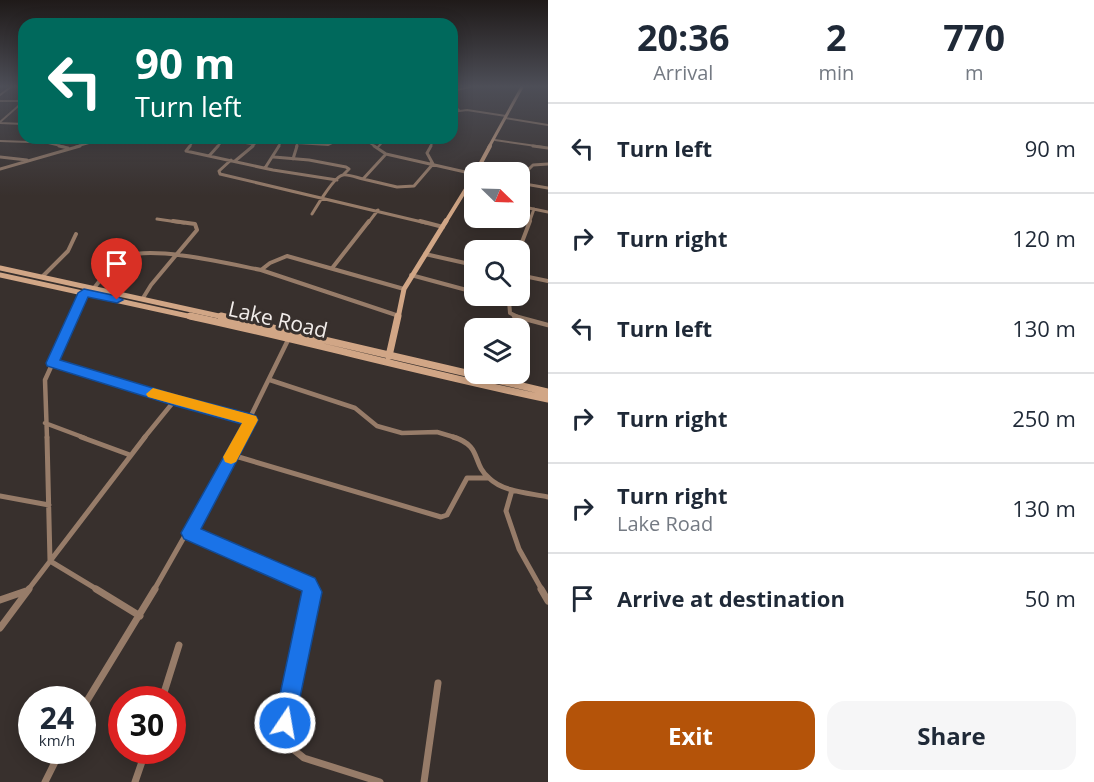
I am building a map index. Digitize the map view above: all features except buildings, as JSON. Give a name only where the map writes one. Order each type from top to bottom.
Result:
[{"type":"main road","points":[[482,162],[503,123]]},
{"type":"main road","points":[[389,356],[404,289],[464,194]]},
{"type":"main road","name":"Lake Road","points":[[0,268],[143,298],[548,392]]},
{"type":"main road","name":"Lake Road","points":[[0,275],[548,399]]},
{"type":"street","points":[[495,140],[548,148]]},
{"type":"street","points":[[0,141],[18,141]]},
{"type":"street","points":[[54,144],[71,148]]},
{"type":"street","points":[[0,169],[85,144]]},
{"type":"street","points":[[190,144],[185,150],[265,168],[337,180]]},
{"type":"street","points":[[209,156],[220,144]]},
{"type":"street","points":[[253,144],[219,171],[220,174],[443,227]]},
{"type":"street","points":[[265,168],[280,144]]},
{"type":"street","points":[[293,159],[297,144]]},
{"type":"street","points":[[373,144],[378,147],[380,152],[386,154],[464,171]]},
{"type":"street","points":[[378,147],[381,144]]},
{"type":"street","points":[[432,144],[428,153],[433,164]]},
{"type":"street","points":[[363,179],[386,154]]},
{"type":"street","points":[[0,157],[28,161]]},
{"type":"street","points":[[273,157],[349,169],[322,197],[312,214]]},
{"type":"street","points":[[343,175],[410,188],[421,180],[433,164]]},
{"type":"street","points":[[530,167],[533,165],[548,164]]},
{"type":"street","points":[[530,185],[548,188]]},
{"type":"street","points":[[530,208],[548,212]]},
{"type":"street","points":[[523,240],[534,209]]},
{"type":"street","points":[[333,267],[378,210]]},
{"type":"street","points":[[143,298],[151,285],[197,230],[197,227],[189,223],[157,219]]},
{"type":"street","points":[[42,277],[71,248],[77,239],[76,234]]},
{"type":"street","points":[[425,254],[464,263]]},
{"type":"street","points":[[94,288],[120,260],[130,255],[174,257],[261,270],[399,316]]},
{"type":"street","points":[[261,270],[270,263],[287,256],[333,267],[404,289]]},
{"type":"street","points":[[411,275],[464,289]]},
{"type":"street","points":[[530,277],[548,281]]},
{"type":"street","points":[[50,561],[45,380],[84,293]]},
{"type":"street","points":[[510,306],[510,313],[513,316],[548,325]]},
{"type":"street","points":[[96,687],[190,533],[251,420],[289,339]]},
{"type":"street","points":[[52,363],[251,420]]},
{"type":"street","points":[[270,380],[355,408],[377,426],[402,433],[437,432],[460,439],[470,444],[488,478]]},
{"type":"street","points":[[0,628],[130,455],[176,400]]},
{"type":"street","points":[[45,423],[130,455]]},
{"type":"street","points":[[232,455],[441,517],[447,515],[467,478],[488,478],[512,490],[548,497]]},
{"type":"street","points":[[512,490],[506,511],[519,549],[548,601]]},
{"type":"street","points":[[0,496],[49,505]]},
{"type":"street","points":[[190,533],[309,584],[313,592],[285,723],[289,746],[304,758],[380,782]]},
{"type":"street","points":[[50,561],[140,616]]},
{"type":"street","points":[[0,600],[27,590]]},
{"type":"street","points":[[166,686],[179,645]]},
{"type":"street","points":[[424,782],[438,683]]},
{"type":"street","points":[[45,782],[54,764]]},
{"type":"street","points":[[135,782],[141,764]]},
{"type":"slow traffic","points":[[153,394],[251,420],[231,457]]},
{"type":"route","points":[[117,300],[84,293],[52,363],[251,420],[190,533],[309,584],[313,592],[285,723]]}]
